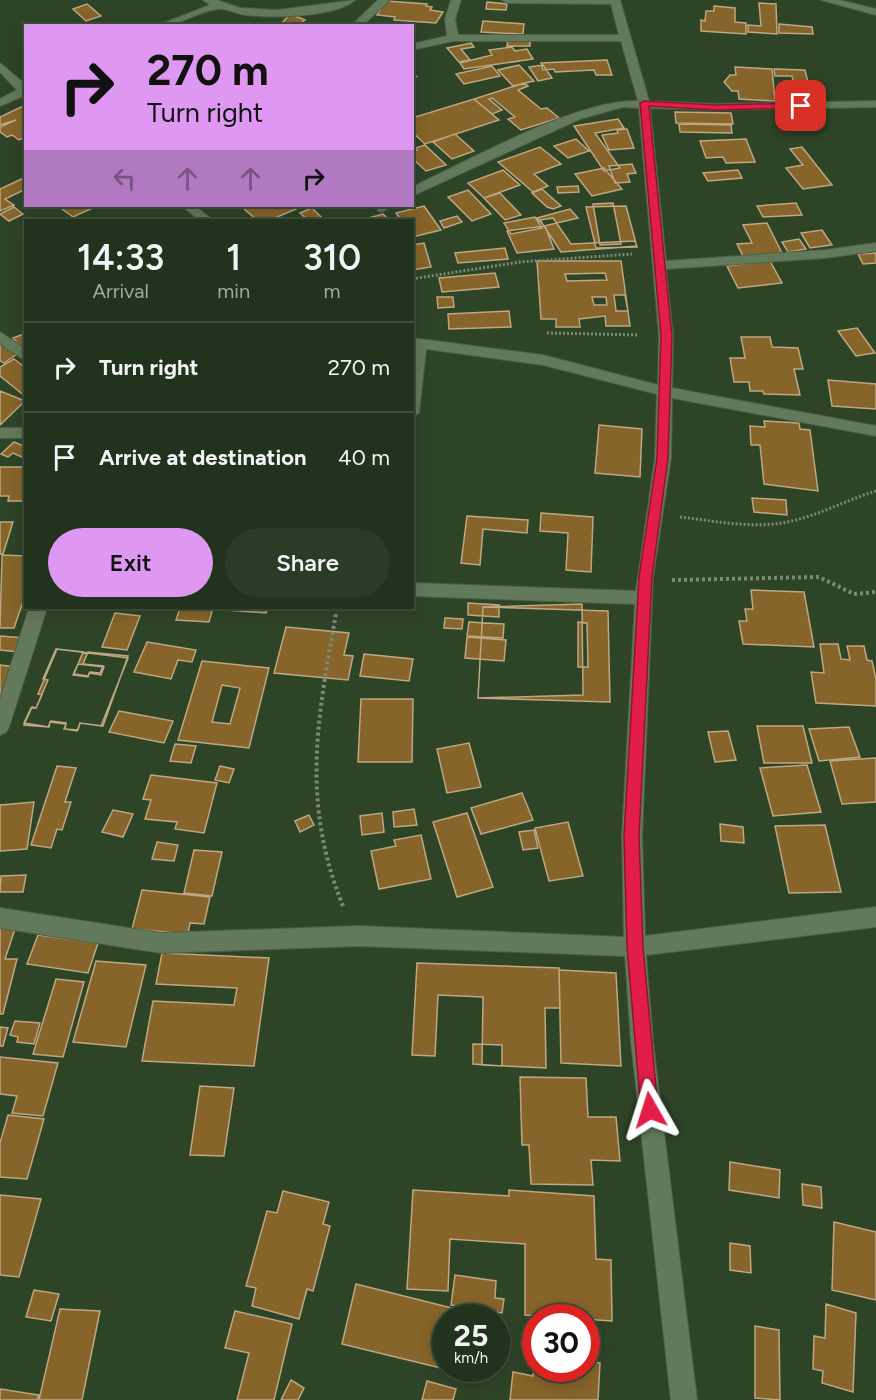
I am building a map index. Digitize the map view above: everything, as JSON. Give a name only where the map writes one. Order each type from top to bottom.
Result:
[{"type":"street","points":[[165,24],[212,3],[267,13],[319,10],[350,0]]},
{"type":"street","points":[[358,24],[385,0]]},
{"type":"street","points":[[453,38],[450,19],[456,0]]},
{"type":"street","points":[[507,0],[615,1],[644,103],[666,336],[667,392],[663,458],[645,577],[632,836],[635,947],[643,1054],[684,1400]]},
{"type":"street","points":[[826,0],[876,12]]},
{"type":"street","points":[[414,47],[453,38],[626,38]]},
{"type":"street","points":[[0,66],[24,90]]},
{"type":"street","points":[[0,103],[24,91]]},
{"type":"street","points":[[414,191],[576,117],[617,106],[644,103],[716,107],[876,104]]},
{"type":"street","points":[[189,207],[206,219]]},
{"type":"street","points":[[659,259],[825,254],[876,247]]},
{"type":"street","points":[[0,337],[24,355]]},
{"type":"street","points":[[414,378],[416,343],[543,360],[667,392],[876,431]]},
{"type":"street","points":[[0,433],[24,433]]},
{"type":"street","points":[[414,589],[562,597],[644,597]]},
{"type":"street","points":[[0,728],[38,609]]},
{"type":"street","points":[[0,918],[161,943],[358,936],[635,947],[876,917]]},
{"type":"path","points":[[414,77],[419,76]]},
{"type":"path","points":[[414,279],[520,262],[659,259]]},
{"type":"path","points":[[653,514],[757,523],[785,523],[806,518],[848,498],[876,491]]},
{"type":"path","points":[[645,577],[695,581],[819,577],[854,594],[876,592]]},
{"type":"path","points":[[337,609],[320,702],[317,735],[317,788],[320,830],[327,868],[358,936]]},
{"type":"building","points":[[386,1],[427,4],[426,6],[432,7],[430,10],[443,12],[436,23],[394,20],[395,17],[377,15]]},
{"type":"building","points":[[487,2],[507,4],[506,10],[486,9]]},
{"type":"building","points":[[759,3],[776,4],[777,34],[748,32],[748,25],[761,26]]},
{"type":"building","points":[[87,4],[101,16],[86,21],[73,9]]},
{"type":"building","points":[[714,6],[735,8],[735,22],[746,23],[746,34],[701,31],[701,20],[705,21],[706,11],[714,11]]},
{"type":"building","points":[[290,14],[305,20],[299,24],[282,23]]},
{"type":"building","points":[[483,21],[524,24],[523,34],[481,32]]},
{"type":"building","points":[[779,24],[812,27],[813,34],[779,33]]},
{"type":"building","points":[[508,40],[530,41],[530,46],[507,46]]},
{"type":"building","points":[[471,43],[474,47],[461,49],[470,60],[459,62],[447,48]]},
{"type":"building","points":[[512,47],[515,51],[527,49],[533,59],[464,69],[460,63],[492,55],[489,50]]},
{"type":"building","points":[[607,60],[612,75],[596,75],[594,70],[555,72],[554,69],[543,70],[541,63]]},
{"type":"building","points":[[519,65],[534,81],[513,86],[498,70]]},
{"type":"building","points":[[543,65],[552,78],[538,81],[529,67]]},
{"type":"building","points":[[492,66],[500,76],[464,84],[456,74]]},
{"type":"building","points":[[735,67],[772,69],[775,101],[739,99],[738,91],[732,91],[724,82],[730,75],[736,75]]},
{"type":"building","points":[[774,69],[805,70],[812,98],[797,97],[792,76],[775,76]]},
{"type":"building","points":[[524,83],[528,86],[518,90],[541,109],[547,108],[559,118],[521,130],[508,119],[515,117],[492,98],[489,99],[502,110],[492,114],[474,99]]},
{"type":"building","points":[[474,99],[499,120],[425,144],[414,134],[414,117]]},
{"type":"building","points":[[21,107],[24,109],[24,138],[19,140],[12,135],[7,137],[0,132],[0,127],[16,120],[0,125],[0,117]]},
{"type":"building","points":[[675,112],[731,113],[733,124],[676,123]]},
{"type":"building","points":[[618,119],[624,128],[595,133],[620,168],[604,171],[574,126]]},
{"type":"building","points":[[679,124],[731,125],[732,133],[680,132]]},
{"type":"building","points":[[627,129],[634,148],[609,150],[602,135]]},
{"type":"building","points":[[455,134],[474,151],[452,159],[433,142]]},
{"type":"building","points":[[576,139],[589,151],[568,158],[554,146]]},
{"type":"building","points":[[746,139],[755,162],[726,163],[723,157],[706,158],[700,141]]},
{"type":"building","points":[[425,145],[446,165],[426,171],[414,160],[414,151],[417,150],[415,148]]},
{"type":"building","points":[[540,147],[561,164],[534,174],[548,186],[533,192],[498,162]]},
{"type":"building","points":[[802,147],[832,185],[803,189],[786,168],[803,165],[790,149]]},
{"type":"building","points":[[632,164],[636,173],[627,174],[630,182],[615,183],[609,166]]},
{"type":"building","points":[[604,168],[622,189],[592,196],[575,174]]},
{"type":"building","points":[[503,170],[520,185],[484,198],[468,183]]},
{"type":"building","points":[[738,170],[742,178],[708,181],[703,173]]},
{"type":"building","points":[[24,178],[24,190],[5,199],[14,205],[0,211],[0,189]]},
{"type":"building","points":[[578,186],[579,192],[558,193],[557,187]]},
{"type":"building","points":[[542,189],[561,206],[553,209],[547,207],[532,193]]},
{"type":"building","points":[[468,190],[491,214],[472,221],[448,197]]},
{"type":"building","points":[[500,193],[521,215],[505,220],[484,198]]},
{"type":"building","points":[[613,203],[621,244],[600,245],[593,204]]},
{"type":"building","points":[[796,203],[802,215],[763,217],[757,206]]},
{"type":"building","points":[[424,206],[441,230],[414,237],[414,219],[400,219],[396,213]]},
{"type":"building","points":[[626,206],[637,247],[596,248],[586,207]]},
{"type":"building","points":[[14,207],[23,214],[9,221],[0,214]]},
{"type":"building","points":[[59,207],[95,207],[73,217]]},
{"type":"building","points":[[301,207],[272,219],[256,219],[243,208]]},
{"type":"building","points":[[312,208],[323,219],[307,219],[300,213]]},
{"type":"building","points":[[570,209],[578,218],[544,226],[537,218]]},
{"type":"building","points":[[383,214],[388,219],[365,219]]},
{"type":"building","points":[[457,216],[462,222],[444,228],[440,221]]},
{"type":"building","points":[[535,217],[542,228],[511,234],[504,223]]},
{"type":"building","points":[[553,218],[571,244],[635,241],[637,246],[561,252],[540,220]]},
{"type":"building","points":[[767,223],[782,253],[743,256],[737,244],[752,243],[743,225]]},
{"type":"building","points":[[545,226],[554,249],[517,253],[507,231]]},
{"type":"building","points":[[822,230],[832,245],[810,248],[801,233]]},
{"type":"building","points":[[799,239],[806,249],[788,252],[782,242]]},
{"type":"building","points":[[424,243],[431,267],[414,270],[414,245]]},
{"type":"building","points":[[505,248],[508,259],[458,263],[455,253]]},
{"type":"building","points":[[876,253],[876,263],[863,264],[858,254]]},
{"type":"building","points":[[537,261],[621,261],[628,309],[625,295],[614,295],[616,311],[628,311],[630,326],[606,326],[605,316],[579,319],[580,327],[556,327],[556,319],[541,319]],"holes":[[[605,273],[607,280],[567,281],[565,274]],[[592,297],[606,297],[607,305],[594,305]]]},
{"type":"building","points":[[770,261],[782,283],[738,288],[727,266]]},
{"type":"building","points":[[495,273],[499,287],[442,292],[439,278]]},
{"type":"building","points":[[437,297],[453,297],[454,307],[438,308]]},
{"type":"building","points":[[509,311],[511,327],[449,329],[448,314]]},
{"type":"building","points":[[857,328],[875,353],[856,356],[838,331]]},
{"type":"building","points":[[24,334],[24,347],[22,348],[13,338]]},
{"type":"building","points":[[741,337],[770,337],[772,347],[798,348],[803,369],[794,369],[800,395],[764,394],[763,391],[750,391],[749,382],[734,382],[730,358],[745,358]]},
{"type":"building","points":[[0,342],[17,354],[4,363],[0,361]]},
{"type":"building","points":[[14,359],[24,366],[24,395],[0,376],[0,367]]},
{"type":"building","points":[[828,380],[876,384],[876,409],[832,406]]},
{"type":"building","points":[[0,391],[24,401],[24,402],[0,425]]},
{"type":"building","points":[[764,421],[799,423],[800,429],[810,430],[818,491],[764,484],[760,445],[751,445],[750,426],[765,427]]},
{"type":"building","points":[[599,425],[642,429],[640,477],[595,473]]},
{"type":"building","points":[[14,442],[24,446],[22,457],[13,453],[8,457],[1,454]]},
{"type":"building","points":[[0,467],[24,467],[24,501],[8,501],[9,496],[0,496]]},
{"type":"building","points":[[752,498],[786,500],[787,515],[754,512]]},
{"type":"building","points":[[541,513],[593,517],[591,572],[566,570],[568,533],[540,531]]},
{"type":"building","points":[[467,516],[528,520],[527,533],[483,529],[480,565],[461,563]]},
{"type":"building","points":[[0,522],[13,522],[3,554],[0,554]]},
{"type":"building","points":[[2,555],[24,556],[24,599],[14,628],[0,628]]},
{"type":"building","points":[[751,590],[804,592],[814,647],[743,644],[739,621],[747,621],[745,609],[753,609]]},
{"type":"building","points":[[468,603],[499,605],[499,617],[468,615]]},
{"type":"building","points":[[582,604],[583,695],[478,698],[483,607]]},
{"type":"building","points":[[483,607],[608,611],[610,702],[478,698]],"holes":[[[578,622],[587,623],[588,667],[578,667]]]},
{"type":"building","points":[[180,609],[213,609],[209,622],[176,620]]},
{"type":"building","points":[[228,609],[268,609],[266,613]]},
{"type":"building","points":[[115,613],[140,616],[127,650],[102,647]]},
{"type":"building","points":[[445,618],[463,619],[462,629],[444,628]]},
{"type":"building","points":[[469,622],[504,624],[503,638],[467,636]]},
{"type":"building","points":[[286,627],[349,633],[344,655],[353,656],[348,680],[274,673]]},
{"type":"building","points":[[0,636],[25,638],[19,652],[0,650]]},
{"type":"building","points":[[467,637],[506,640],[504,661],[465,658]]},
{"type":"building","points":[[147,642],[196,650],[192,662],[178,660],[171,679],[134,672]]},
{"type":"building","points":[[820,644],[838,644],[841,659],[850,660],[847,646],[864,646],[867,660],[872,661],[876,679],[876,706],[816,703],[811,672],[824,673]]},
{"type":"building","points":[[56,649],[83,652],[74,674],[88,676],[90,672],[100,673],[103,666],[83,664],[88,652],[128,656],[103,726],[80,723],[78,730],[65,729],[66,723],[51,721],[48,727],[24,725],[32,707],[36,708],[48,680],[43,679]]},
{"type":"building","points":[[57,649],[128,658],[101,726],[80,723],[77,731],[64,729],[66,724],[50,722],[49,727],[24,723],[31,708],[36,708],[42,695],[38,694]],"holes":[[[78,664],[104,667],[101,675],[89,673],[88,677],[73,675]]]},
{"type":"building","points":[[364,654],[413,659],[409,681],[360,676]]},
{"type":"building","points":[[202,661],[269,668],[249,748],[178,740]],"holes":[[[222,685],[240,688],[230,724],[212,722]]]},
{"type":"building","points":[[0,665],[17,667],[0,708]]},
{"type":"building","points":[[361,699],[413,699],[412,762],[358,762]]},
{"type":"building","points":[[119,711],[173,721],[164,743],[109,732]]},
{"type":"building","points":[[757,726],[803,726],[812,763],[764,763]]},
{"type":"building","points":[[849,727],[860,757],[819,761],[809,729]]},
{"type":"building","points":[[728,731],[736,760],[715,762],[708,732]]},
{"type":"building","points":[[469,743],[481,787],[447,793],[437,749]]},
{"type":"building","points":[[175,744],[196,746],[191,763],[170,761]]},
{"type":"building","points":[[876,758],[876,802],[842,804],[830,761]]},
{"type":"building","points":[[807,765],[821,812],[773,816],[760,768]]},
{"type":"building","points":[[57,766],[76,768],[65,802],[71,802],[62,830],[57,829],[51,848],[31,845]]},
{"type":"building","points":[[220,766],[234,769],[229,783],[215,780]]},
{"type":"building","points":[[151,775],[217,783],[204,833],[175,829],[177,822],[145,819],[151,800],[143,799]]},
{"type":"building","points":[[522,793],[533,820],[481,834],[471,808]]},
{"type":"building","points":[[34,802],[27,849],[0,851],[0,805]]},
{"type":"building","points":[[414,809],[417,825],[394,827],[393,812]]},
{"type":"building","points":[[113,810],[133,814],[123,837],[102,832]]},
{"type":"building","points":[[382,813],[384,832],[362,835],[360,816]]},
{"type":"building","points":[[467,813],[493,887],[457,897],[433,822]]},
{"type":"building","points":[[309,815],[314,825],[300,832],[295,821]]},
{"type":"building","points":[[568,822],[583,876],[549,881],[535,828]]},
{"type":"building","points":[[720,824],[743,827],[744,843],[721,841]]},
{"type":"building","points":[[825,825],[841,892],[789,893],[775,826]]},
{"type":"building","points":[[534,830],[538,848],[523,850],[519,832]]},
{"type":"building","points":[[421,835],[431,879],[379,889],[371,851],[396,846],[394,840]]},
{"type":"building","points":[[157,842],[178,845],[174,861],[152,859]]},
{"type":"building","points":[[194,850],[222,852],[212,896],[184,893]]},
{"type":"building","points":[[26,875],[23,892],[0,892],[1,876]]},
{"type":"building","points":[[142,890],[210,897],[204,924],[190,923],[188,934],[132,929]]},
{"type":"building","points":[[0,928],[15,929],[5,959],[17,959],[3,1014],[0,1014]]},
{"type":"building","points":[[38,935],[98,943],[88,973],[27,964]]},
{"type":"building","points":[[162,953],[269,958],[254,1066],[142,1061],[153,1001],[234,1005],[237,988],[156,984]]},
{"type":"building","points":[[96,961],[146,965],[126,1047],[73,1042]]},
{"type":"building","points":[[417,963],[559,968],[560,1008],[545,1008],[546,1068],[482,1065],[483,997],[438,995],[435,1056],[412,1055]]},
{"type":"building","points":[[559,970],[616,973],[621,1066],[561,1063]]},
{"type":"building","points":[[56,979],[84,982],[63,1057],[33,1054]]},
{"type":"building","points":[[15,1021],[40,1023],[34,1044],[17,1042],[18,1037],[10,1035]]},
{"type":"building","points":[[0,1027],[8,1028],[3,1046],[0,1046]]},
{"type":"building","points":[[473,1044],[502,1045],[502,1066],[473,1064]]},
{"type":"building","points":[[0,1057],[58,1063],[43,1116],[12,1113],[17,1096],[0,1094]]},
{"type":"building","points":[[520,1077],[586,1078],[588,1117],[616,1117],[620,1161],[591,1160],[593,1185],[531,1184],[529,1145],[522,1145]]},
{"type":"building","points":[[200,1086],[234,1088],[224,1156],[190,1155]]},
{"type":"building","points":[[8,1115],[44,1119],[27,1179],[0,1177],[0,1143]]},
{"type":"building","points":[[730,1162],[780,1170],[779,1198],[729,1190]]},
{"type":"building","points":[[802,1184],[821,1187],[822,1208],[803,1205]]},
{"type":"building","points":[[413,1190],[509,1196],[509,1190],[594,1196],[596,1259],[611,1260],[612,1321],[600,1320],[600,1304],[525,1304],[525,1244],[450,1239],[448,1291],[407,1289]]},
{"type":"building","points":[[283,1191],[329,1202],[323,1224],[330,1226],[313,1291],[307,1289],[299,1319],[252,1306],[256,1288],[246,1286],[267,1211],[277,1213]]},
{"type":"building","points":[[0,1195],[41,1199],[19,1277],[0,1275]]},
{"type":"building","points":[[834,1222],[876,1232],[876,1300],[832,1290]]},
{"type":"building","points":[[730,1243],[750,1246],[751,1273],[730,1270]]},
{"type":"building","points":[[455,1275],[496,1281],[495,1298],[504,1299],[503,1304],[451,1304]]},
{"type":"building","points":[[356,1284],[436,1304],[432,1304],[432,1366],[342,1344]]},
{"type":"building","points":[[34,1290],[59,1294],[51,1321],[26,1317]]},
{"type":"building","points":[[826,1304],[856,1313],[853,1392],[822,1383],[823,1371],[813,1369],[814,1336],[825,1338]]},
{"type":"building","points":[[60,1309],[100,1311],[82,1400],[39,1400]]},
{"type":"building","points":[[235,1311],[292,1324],[274,1400],[237,1400],[249,1353],[225,1348]]},
{"type":"building","points":[[755,1326],[779,1330],[780,1400],[755,1398]]},
{"type":"building","points":[[513,1372],[522,1374],[522,1382],[599,1382],[598,1400],[510,1400]]},
{"type":"building","points":[[291,1380],[304,1388],[298,1400],[281,1400]]},
{"type":"building","points":[[427,1381],[456,1389],[453,1400],[422,1400]]},
{"type":"building","points":[[0,1389],[39,1395],[37,1400],[0,1400]]},
{"type":"route","points":[[650,1110],[635,947],[632,836],[637,754],[637,693],[645,577],[663,458],[667,392],[661,265],[644,103],[716,107],[801,106]]}]
